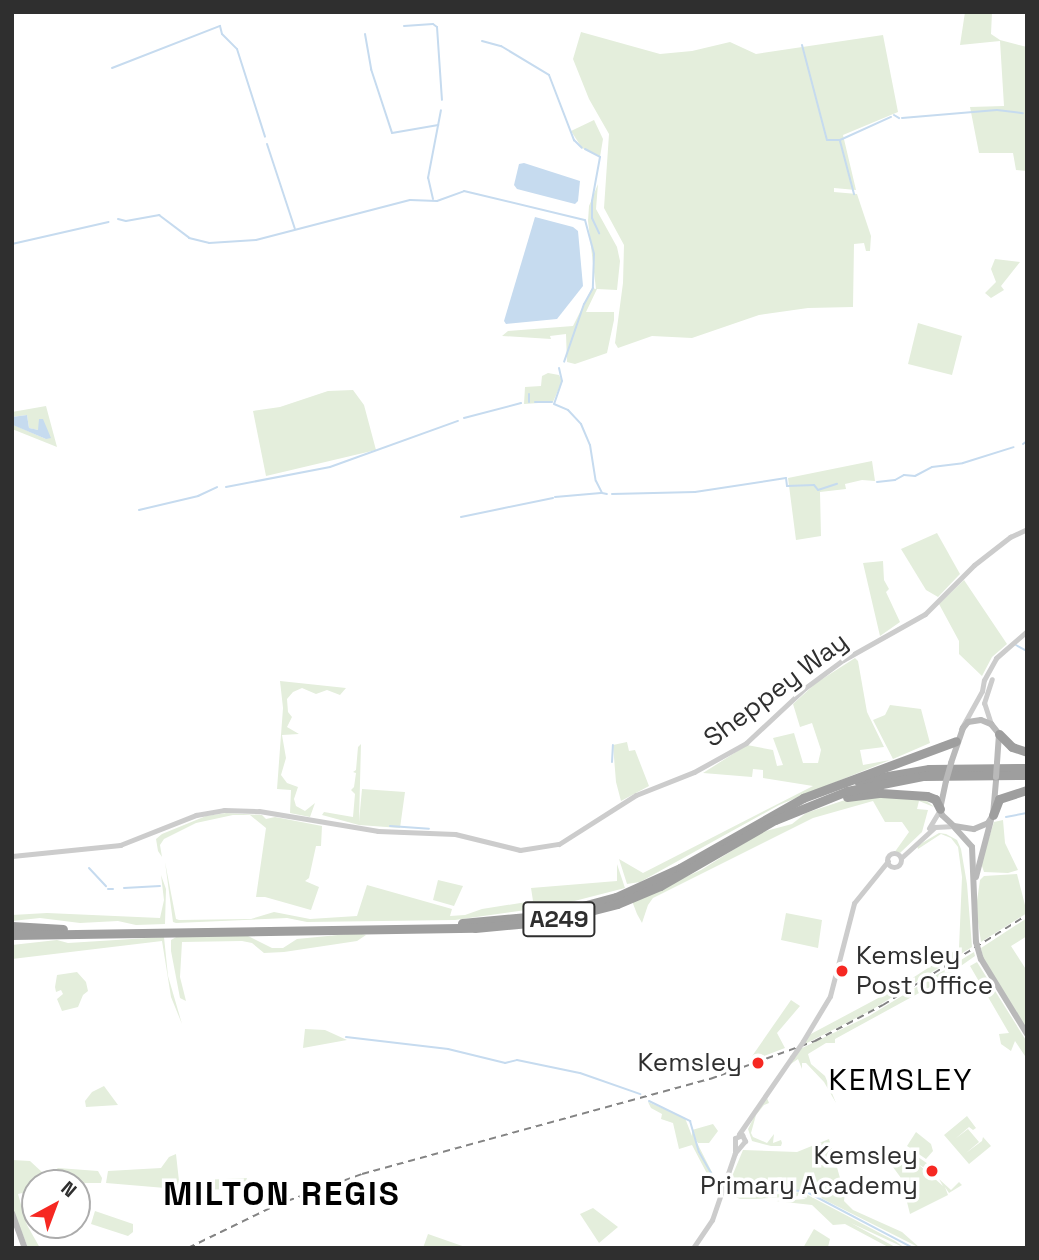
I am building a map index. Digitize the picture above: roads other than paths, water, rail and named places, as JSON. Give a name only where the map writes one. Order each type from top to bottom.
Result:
[{"type":"highway","points":[[999,734],[1012,747],[1027,752]]},
{"type":"highway","name":"A249","points":[[12,930],[62,932],[475,928],[551,921],[617,904],[660,886],[773,817],[836,784],[956,741]]},
{"type":"highway","name":"A249","points":[[773,817],[830,790],[888,774],[955,767],[1027,768]]},
{"type":"highway","name":"A249","points":[[773,817],[823,799],[891,781],[952,774],[1027,775]]},
{"type":"highway","points":[[993,815],[999,799],[1027,790]]},
{"type":"highway","name":"A249","points":[[773,817],[869,793],[927,796],[934,799],[940,809]]},
{"type":"highway","points":[[12,941],[62,932]]},
{"type":"main road","points":[[972,901],[981,851],[993,815],[999,734],[991,724],[981,720],[968,722],[956,741],[940,809],[947,822],[954,826],[972,847],[972,901],[975,942],[981,959],[1027,1034]]},
{"type":"main road","points":[[954,826],[974,829],[988,823],[993,815]]},
{"type":"main road","points":[[12,1213],[25,1248]]},
{"type":"street","name":"Sheppey Way","points":[[12,856],[122,845],[210,811],[242,810],[378,831],[455,834],[520,850],[559,844],[636,795],[681,778],[735,750],[768,725],[813,681],[843,660],[929,610],[981,560],[1010,537],[1027,529]]},
{"type":"street","points":[[956,741],[964,719],[989,679],[1000,653],[1027,631]]},
{"type":"street","points":[[989,679],[984,703],[991,724]]},
{"type":"street","points":[[925,834],[940,809]]},
{"type":"street","points":[[899,856],[925,834],[941,825],[954,826]]},
{"type":"street","points":[[699,1247],[746,1127],[830,996],[854,903],[883,870],[891,854],[899,856]]},
{"type":"street","points":[[883,870],[899,864],[899,856]]},
{"type":"street","points":[[888,861],[893,866]]},
{"type":"water","points":[[524,163],[580,181],[578,201],[575,204],[517,189],[514,185],[519,164]]},
{"type":"water","points":[[535,217],[573,227],[578,231],[583,286],[557,319],[506,324],[504,321]]},
{"type":"water","points":[[27,415],[29,428],[38,430],[39,419],[43,419],[51,438],[46,439],[13,425],[12,417]]},
{"type":"waterway","points":[[404,26],[433,24],[437,27],[442,100]]},
{"type":"waterway","points":[[112,68],[220,26],[222,34],[237,49],[265,137]]},
{"type":"waterway","points":[[365,34],[371,69],[392,133],[438,125]]},
{"type":"waterway","points":[[482,41],[501,46],[549,75],[574,140],[582,148]]},
{"type":"waterway","points":[[802,45],[827,140],[840,140],[891,117]]},
{"type":"waterway","points":[[433,199],[428,178],[441,110]]},
{"type":"waterway","points":[[902,118],[997,110],[1023,113]]},
{"type":"waterway","points":[[894,115],[899,118]]},
{"type":"waterway","points":[[840,141],[854,194]]},
{"type":"waterway","points":[[267,144],[295,229]]},
{"type":"waterway","points":[[585,149],[600,157],[592,201],[592,218],[599,233]]},
{"type":"waterway","points":[[118,219],[126,221],[159,215],[189,238],[209,243],[256,240],[410,200],[437,201],[464,191],[585,220],[594,254],[593,288],[584,304],[564,362]]},
{"type":"waterway","points":[[12,244],[109,222]]},
{"type":"waterway","points":[[559,368],[562,381],[554,404],[568,410],[581,424],[590,445],[596,481],[602,493],[607,494]]},
{"type":"waterway","points":[[529,394],[529,402]]},
{"type":"waterway","points":[[535,402],[552,402]]},
{"type":"waterway","points":[[464,418],[521,403]]},
{"type":"waterway","points":[[226,487],[330,467],[458,421]]},
{"type":"waterway","points":[[1023,444],[1027,441]]},
{"type":"waterway","points":[[877,482],[895,480],[904,475],[915,476],[932,467],[963,463],[1014,447]]},
{"type":"waterway","points":[[612,494],[695,492],[786,478],[787,486],[814,485],[818,490],[837,484]]},
{"type":"waterway","points":[[139,510],[198,496],[217,487]]},
{"type":"waterway","points":[[555,497],[601,493]]},
{"type":"waterway","points":[[461,517],[553,498]]},
{"type":"waterway","points":[[1016,645],[1027,651]]},
{"type":"waterway","points":[[612,762],[613,745]]},
{"type":"waterway","points":[[1006,817],[1027,813]]},
{"type":"waterway","points":[[390,826],[429,829]]},
{"type":"waterway","points":[[89,868],[106,886]]},
{"type":"waterway","points":[[124,888],[160,886]]},
{"type":"waterway","points":[[108,889],[113,889]]},
{"type":"waterway","points":[[346,1037],[448,1049],[505,1063],[517,1060],[580,1073],[640,1094]]},
{"type":"waterway","points":[[649,1101],[690,1121],[699,1152],[716,1182]]},
{"type":"waterway","points":[[730,1189],[805,1191],[913,1248]]},
{"type":"railway","points":[[188,1248],[276,1205],[362,1174],[710,1079],[815,1041],[883,1005],[1027,915]]},
{"type":"place","name":"Kemsley Post Office","points":[[842,971]]},
{"type":"place","name":"Kemsley","points":[[758,1063]]},
{"type":"place","name":"Kemsley Primary Academy","points":[[932,1171]]},
{"type":"district","name":"KEMSLEY","points":[[901,1080]]},
{"type":"district","name":"MILTON REGIS","points":[[282,1195]]}]
